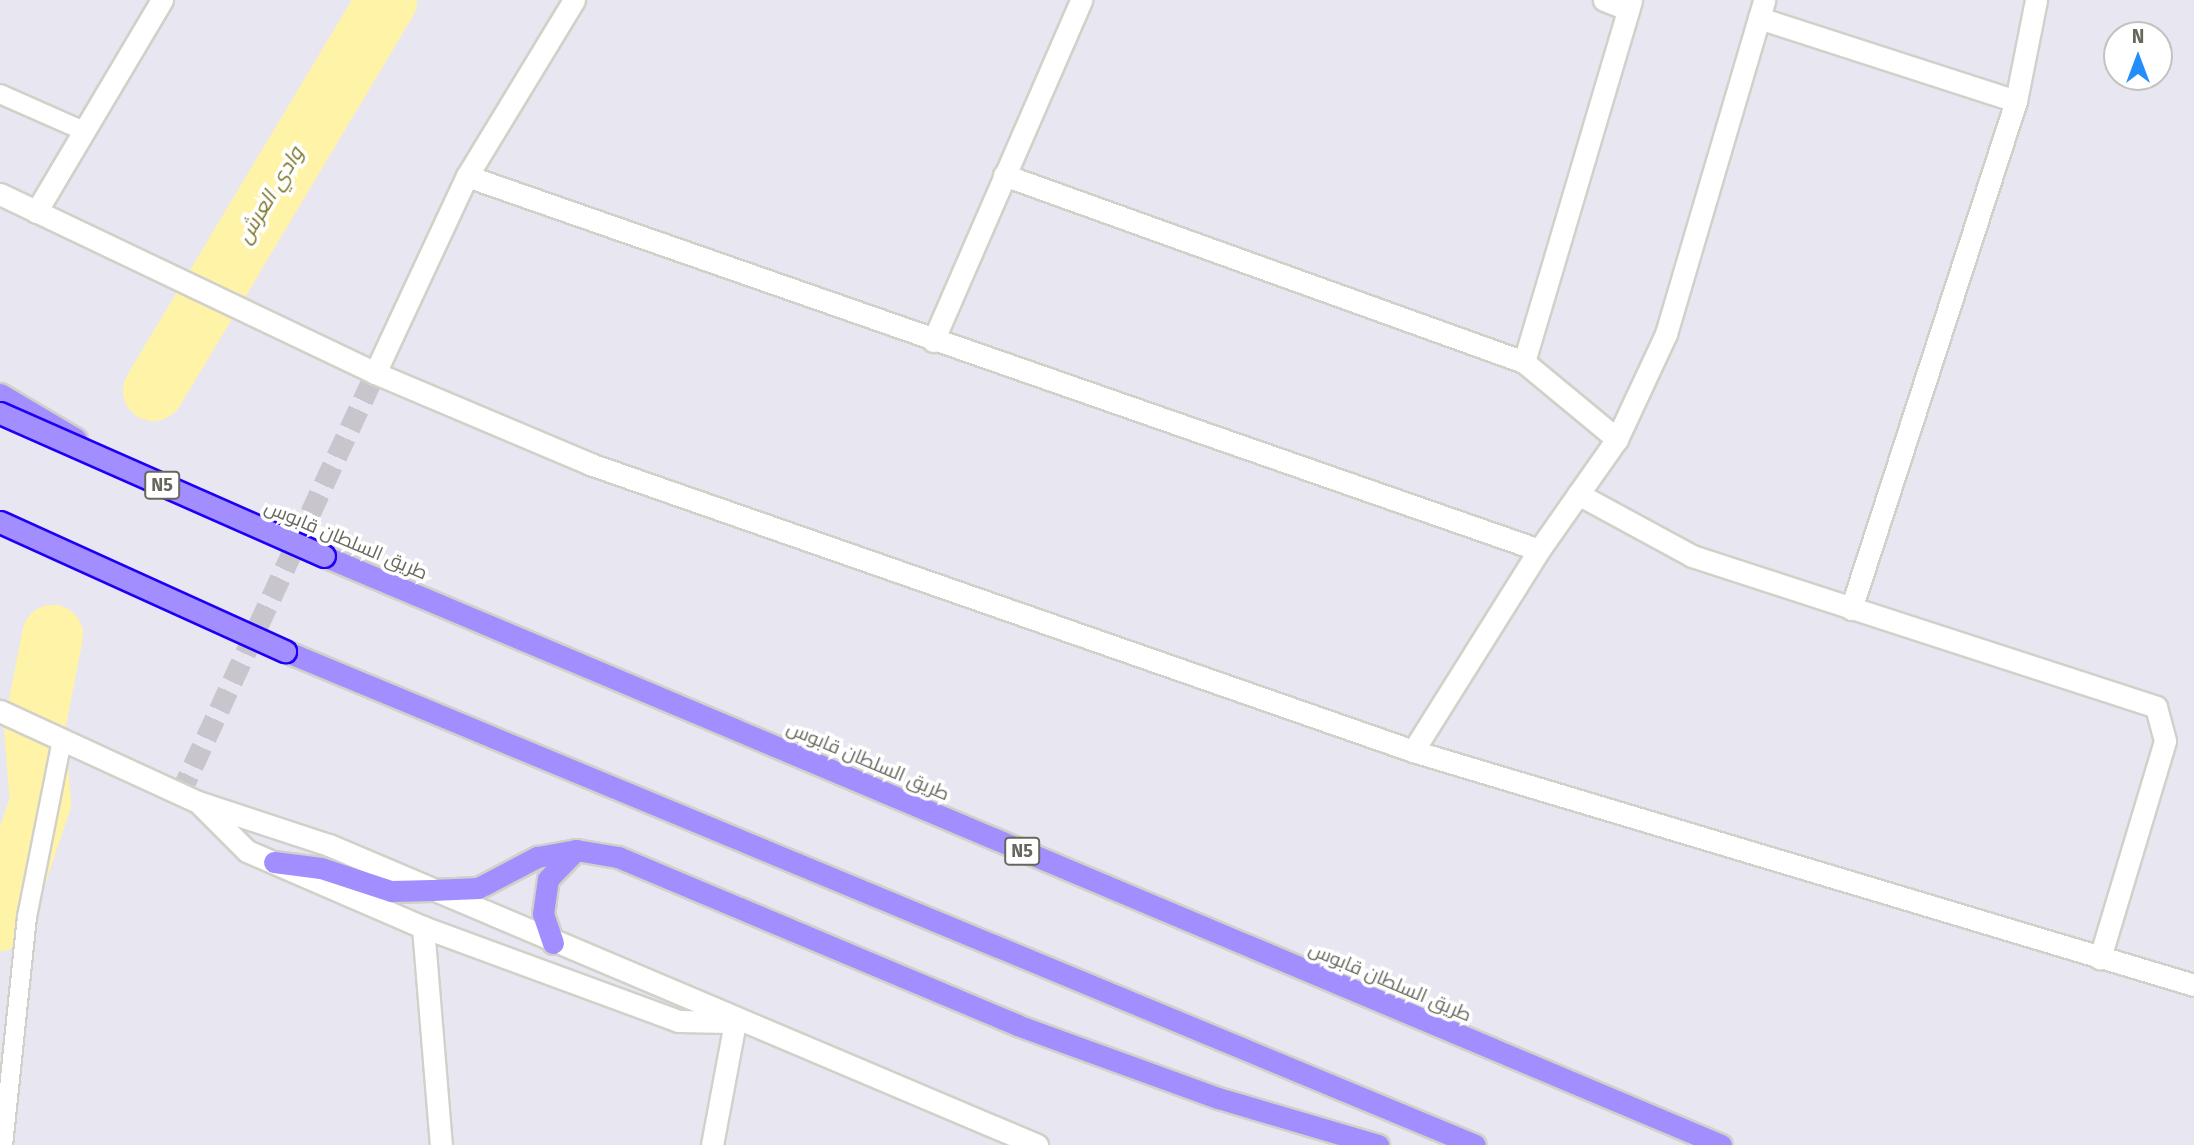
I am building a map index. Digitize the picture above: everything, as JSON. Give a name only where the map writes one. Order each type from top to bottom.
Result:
[{"type":"highway","points":[[0,394],[119,466]]},
{"type":"highway","name":"طريق السلطان قابوس","points":[[0,413],[324,556],[1721,1145]]},
{"type":"highway","points":[[0,522],[285,652],[1475,1145]]},
{"type":"highway","points":[[274,862],[321,868],[391,891],[478,888],[537,857],[576,850],[618,857],[1030,1029],[1218,1098],[1378,1145]]},
{"type":"highway","points":[[552,943],[543,914],[548,879],[576,850]]},
{"type":"street","points":[[36,212],[162,0]]},
{"type":"street","points":[[374,373],[467,176],[574,0]]},
{"type":"street","points":[[933,341],[1081,0]]},
{"type":"street","points":[[1524,362],[1629,5],[1604,0]]},
{"type":"street","points":[[1851,608],[2017,101],[2036,0]]},
{"type":"street","points":[[1413,751],[1539,550],[1617,439],[1666,334],[1762,9],[2017,101]]},
{"type":"street","points":[[1004,175],[1524,362],[1617,439]]},
{"type":"street","points":[[467,176],[933,341],[1539,550]]},
{"type":"street","points":[[0,194],[374,373],[590,464],[1413,751],[2194,985]]},
{"type":"street","points":[[1578,494],[1692,556],[2156,707],[2165,741],[2100,958]]},
{"type":"street","points":[[0,711],[198,802],[329,845],[735,1022],[1037,1145]]},
{"type":"street","points":[[198,802],[247,851],[423,927],[678,1021],[735,1022]]},
{"type":"street","points":[[423,927],[442,1145]]},
{"type":"street","points":[[712,1145],[735,1022]]},
{"type":"lane","points":[[0,94],[84,131]]},
{"type":"lane","points":[[3,1145],[27,917],[62,740]]},
{"type":"waterway","name":"وادي العرش","points":[[153,390],[386,0]]},
{"type":"waterway","name":"وادي العرش","points":[[0,920],[40,802],[34,727],[52,635]]},
{"type":"tunnel","points":[[180,794],[375,373]]}]
